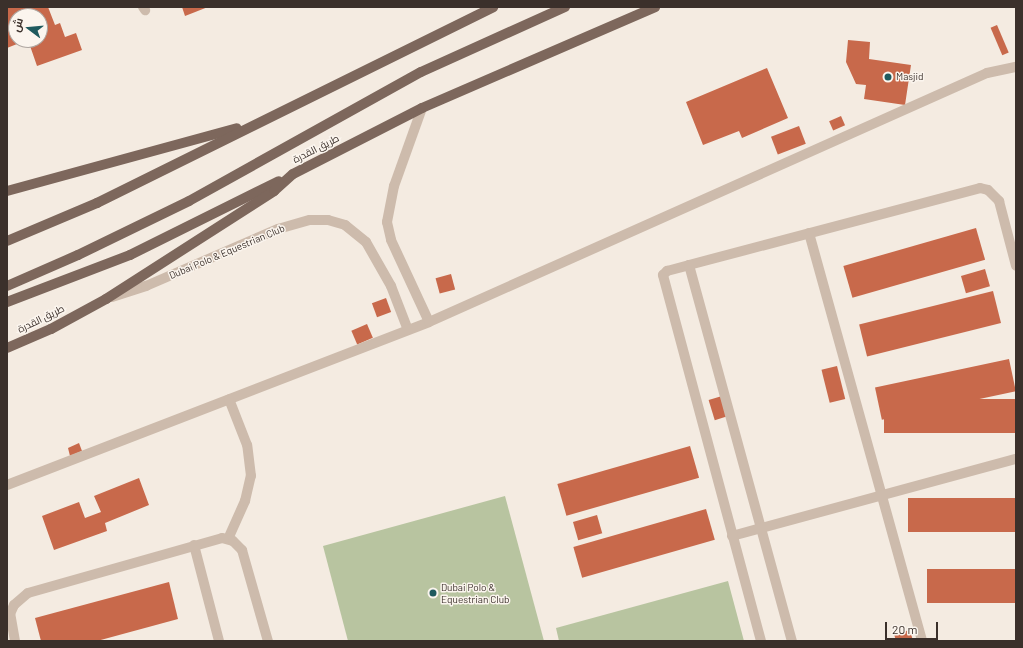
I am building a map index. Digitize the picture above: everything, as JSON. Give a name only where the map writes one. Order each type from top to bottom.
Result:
[{"type":"main road","points":[[7,241],[97,203],[493,7]]},
{"type":"main road","name":"طريق القدرة","points":[[7,286],[85,252],[189,201],[421,72],[566,7]]},
{"type":"main road","name":"طريق القدرة","points":[[7,348],[51,329],[106,299],[274,191],[293,174],[422,108],[655,7]]},
{"type":"main road","points":[[7,191],[259,122]]},
{"type":"main road","points":[[7,302],[130,255],[293,174]]},
{"type":"lane","points":[[7,485],[429,322],[987,73],[1016,67]]},
{"type":"lane","points":[[422,108],[394,186],[387,222],[391,240],[429,322]]},
{"type":"lane","points":[[761,641],[663,281],[663,275],[667,271],[980,188],[995,194],[999,201],[1016,266]]},
{"type":"lane","name":"Dubai Polo & Equestrian Club","points":[[106,299],[146,286],[278,229],[310,220],[328,220],[345,225],[366,242],[391,286],[408,330]]},
{"type":"lane","points":[[809,233],[922,641]]},
{"type":"lane","points":[[690,265],[792,641]]},
{"type":"lane","points":[[228,539],[245,501],[251,476],[247,445],[229,399]]},
{"type":"lane","points":[[732,536],[1016,459]]},
{"type":"lane","points":[[15,641],[10,614],[20,598],[194,545],[216,539],[228,539],[238,545],[245,556],[268,641]]},
{"type":"lane","points":[[194,545],[219,641]]},
{"type":"green space","name":"Dubai Polo & Equestrian Club","points":[[505,496],[544,641],[348,641],[323,546]]},
{"type":"green space","points":[[728,581],[744,641],[559,641],[556,628]]},
{"type":"building","points":[[7,7],[48,7],[55,25],[60,23],[65,37],[76,33],[82,50],[37,66],[31,48],[48,48],[48,8],[8,8],[7,48]]},
{"type":"building","points":[[182,7],[208,7],[185,16]]},
{"type":"building","points":[[997,25],[1009,53],[1002,55],[991,28]]},
{"type":"building","points":[[848,40],[870,42],[869,59],[911,65],[905,105],[864,99],[866,85],[856,84],[846,62]]},
{"type":"building","points":[[767,68],[788,118],[742,138],[739,131],[703,145],[686,102]]},
{"type":"building","points":[[841,116],[845,125],[833,130],[829,121]]},
{"type":"building","points":[[799,126],[806,144],[778,154],[771,137]]},
{"type":"building","points":[[976,228],[985,260],[852,298],[843,266]]},
{"type":"building","points":[[985,269],[990,286],[966,293],[961,276]]},
{"type":"building","points":[[451,274],[455,289],[440,294],[436,278]]},
{"type":"building","points":[[993,291],[1001,323],[867,356],[859,324]]},
{"type":"building","points":[[386,298],[391,312],[377,317],[372,303]]},
{"type":"building","points":[[367,324],[373,338],[357,344],[351,331]]},
{"type":"building","points":[[1009,359],[1016,391],[882,420],[875,387]]},
{"type":"building","points":[[837,366],[845,399],[830,403],[821,370]]},
{"type":"building","points":[[722,396],[728,416],[715,420],[709,400]]},
{"type":"building","points":[[884,399],[1016,399],[1016,433],[884,433]]},
{"type":"building","points":[[79,443],[82,451],[70,456],[68,448]]},
{"type":"building","points":[[690,446],[699,478],[566,516],[557,484]]},
{"type":"building","points":[[139,478],[149,505],[105,523],[107,531],[54,550],[42,516],[79,502],[85,518],[101,512],[94,496]]},
{"type":"building","points":[[908,498],[1016,498],[1016,532],[908,532]]},
{"type":"building","points":[[706,509],[715,540],[582,578],[573,547]]},
{"type":"building","points":[[597,515],[602,533],[578,540],[573,522]]},
{"type":"building","points":[[927,569],[1016,569],[1016,603],[927,603]]},
{"type":"building","points":[[169,582],[178,619],[97,641],[41,641],[35,618]]},
{"type":"building","points":[[910,630],[913,641],[896,641],[894,634]]},
{"type":"place","name":"Masjid","points":[[888,77]]},
{"type":"place","name":"Dubai Polo & Equestrian Club","points":[[433,593]]}]
